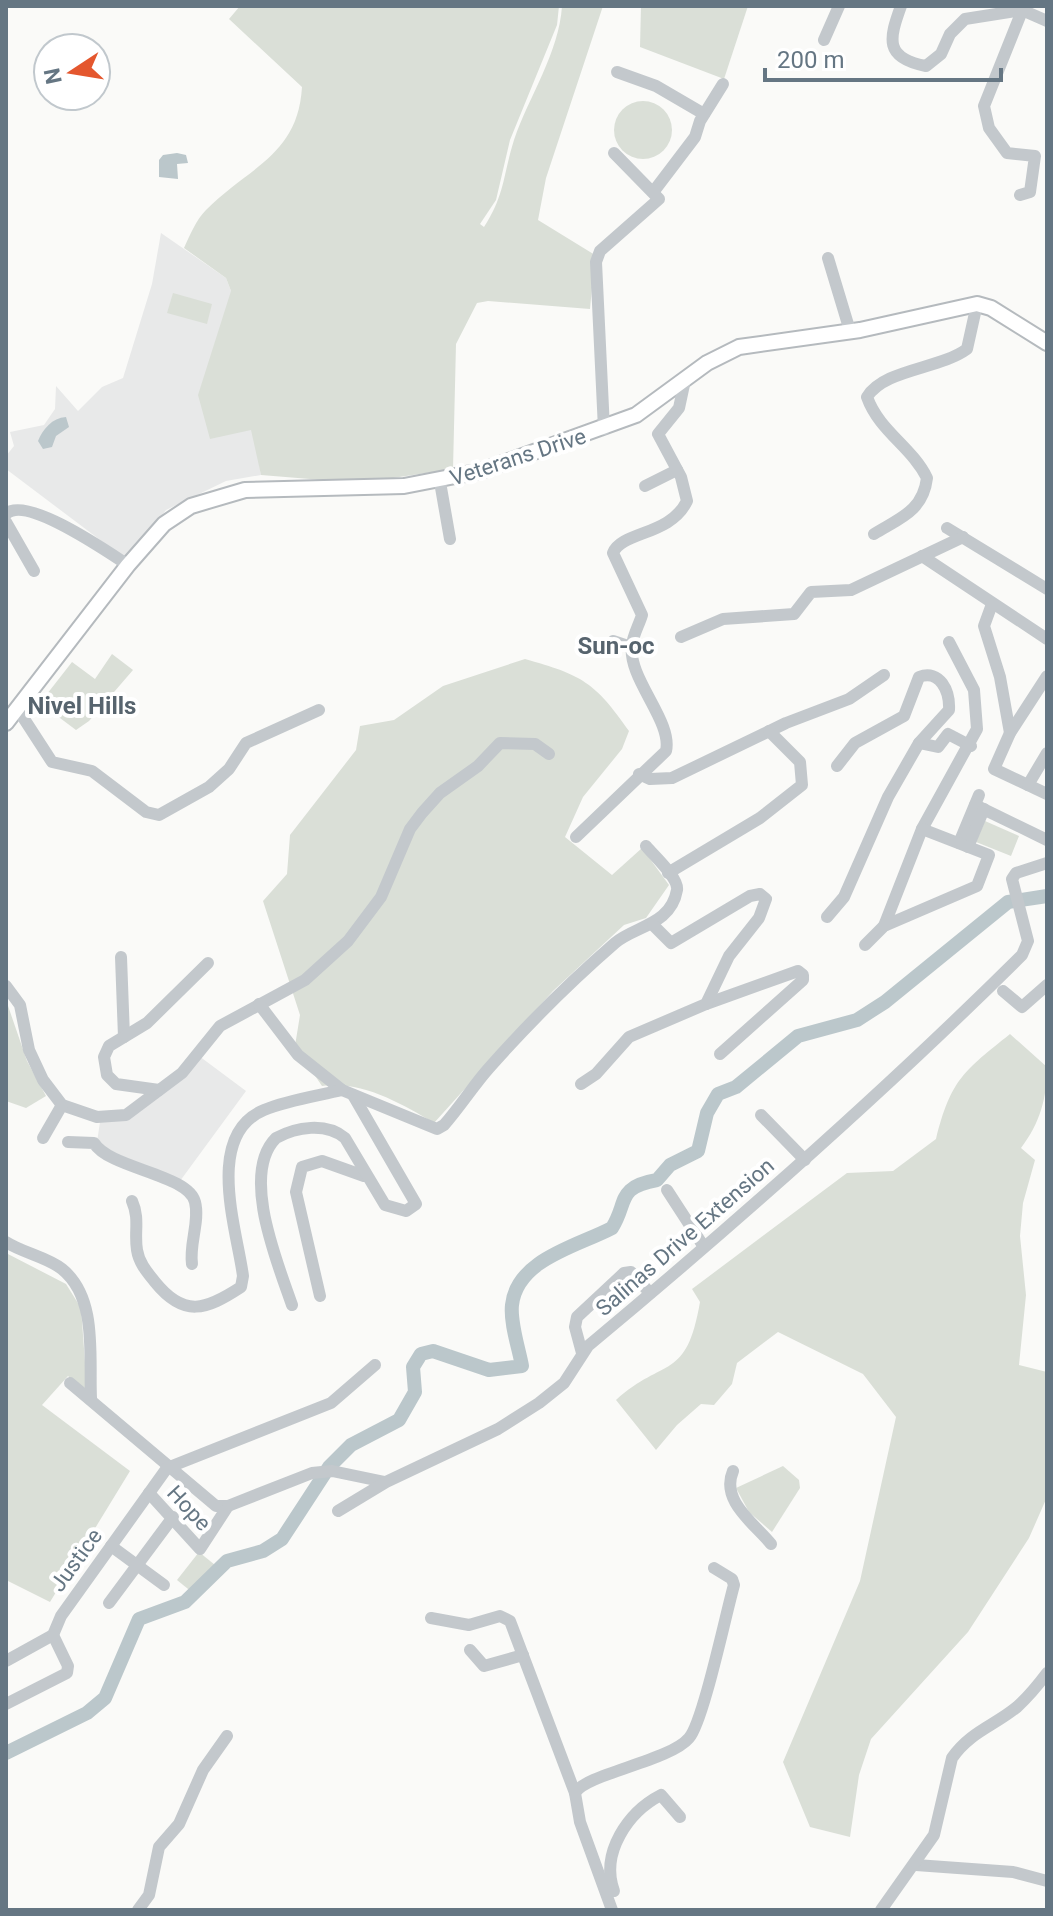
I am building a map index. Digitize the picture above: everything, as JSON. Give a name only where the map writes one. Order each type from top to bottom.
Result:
[{"type":"main road","name":"Veterans Drive","points":[[6,723],[128,565],[178,513],[227,494],[280,488],[368,489],[440,482],[604,429],[636,415],[739,347],[850,331],[981,305]]},
{"type":"main road","points":[[981,305],[1047,343]]},
{"type":"street","points":[[824,40],[839,6]]},
{"type":"street","points":[[901,6],[890,36],[891,45],[899,55],[926,66],[941,54],[950,34],[965,19],[1023,8],[1047,21]]},
{"type":"street","points":[[1020,195],[1030,192],[1035,156],[1007,153],[989,128],[984,106],[1023,8]]},
{"type":"street","points":[[617,72],[656,86],[704,114]]},
{"type":"street","points":[[654,191],[695,137],[704,114],[723,84]]},
{"type":"street","points":[[604,429],[596,262],[600,251],[659,199],[614,153]]},
{"type":"street","points":[[828,258],[850,331]]},
{"type":"street","points":[[874,534],[906,515],[925,497],[927,478],[912,454],[889,435],[867,397],[880,383],[956,357],[967,349],[971,329],[976,329],[981,305]]},
{"type":"street","points":[[576,837],[639,774],[663,757],[668,745],[640,679],[631,647],[642,615],[613,553],[616,546],[660,529],[682,511],[688,498],[658,434],[679,408],[685,380]]},
{"type":"street","points":[[645,486],[677,470]]},
{"type":"street","points":[[440,482],[450,539]]},
{"type":"street","points":[[6,514],[17,510],[40,514],[128,565]]},
{"type":"street","points":[[6,522],[34,571]]},
{"type":"street","points":[[947,528],[1047,589]]},
{"type":"street","points":[[681,637],[723,619],[794,614],[811,592],[851,590],[963,537]]},
{"type":"street","points":[[922,556],[1047,639]]},
{"type":"street","points":[[992,604],[984,626],[1000,677],[1010,733]]},
{"type":"street","points":[[613,641],[631,647]]},
{"type":"street","points":[[884,926],[922,829],[971,746],[977,729],[978,704],[968,676],[949,642]]},
{"type":"street","points":[[827,917],[844,897],[888,797],[919,743],[949,710],[946,691],[939,678],[931,674],[917,680],[904,716],[855,743],[837,766]]},
{"type":"street","points":[[639,774],[650,779],[672,778],[769,731],[849,699],[884,675]]},
{"type":"street","points":[[1047,676],[1010,733],[994,769],[1047,794]]},
{"type":"street","points":[[17,708],[52,762],[92,771],[146,812],[159,815],[209,787],[229,769],[246,743],[319,710]]},
{"type":"street","points":[[668,873],[760,818],[802,785],[800,762],[769,731]]},
{"type":"street","points":[[919,743],[938,747],[948,734],[971,746]]},
{"type":"street","points":[[6,986],[20,1005],[29,1050],[43,1080],[62,1105],[97,1117],[126,1115],[182,1073],[220,1026],[305,980],[367,919],[410,829],[440,793],[478,766],[500,743],[518,741],[535,744],[549,754]]},
{"type":"street","points":[[1028,785],[1047,753]]},
{"type":"street","points":[[964,845],[979,803],[1047,840]]},
{"type":"street","points":[[865,945],[884,926],[977,886],[989,855],[922,829]]},
{"type":"street","points":[[259,1004],[298,1055],[347,1092],[431,1127],[444,1125],[487,1069],[566,986],[621,938],[653,925],[676,893],[676,884],[646,846]]},
{"type":"street","name":"Salinas Drive Extension","points":[[338,1511],[386,1482],[498,1429],[564,1383],[582,1353],[913,1063],[1022,955],[1028,941],[1013,888],[1016,873],[1047,863]]},
{"type":"street","points":[[653,925],[671,943],[750,896],[764,896],[766,904],[759,918],[729,956],[706,1004]]},
{"type":"street","points":[[121,957],[124,1037]]},
{"type":"street","points":[[159,1090],[116,1084],[107,1075],[104,1057],[109,1046],[147,1023],[208,963]]},
{"type":"street","points":[[581,1084],[596,1074],[629,1037],[706,1004],[798,971],[803,975],[803,980],[720,1054]]},
{"type":"street","points":[[1003,991],[1022,1007],[1047,985]]},
{"type":"street","points":[[292,1305],[262,1197],[260,1176],[269,1145],[284,1134],[319,1127],[335,1129],[345,1138],[364,1176],[385,1205],[406,1211],[416,1204],[347,1092]]},
{"type":"street","points":[[132,1201],[137,1212],[136,1247],[141,1263],[166,1296],[188,1308],[206,1306],[226,1297],[241,1287],[243,1276],[229,1197],[231,1154],[239,1130],[264,1110],[347,1092]]},
{"type":"street","points":[[43,1138],[62,1105]]},
{"type":"street","points":[[761,1115],[805,1160]]},
{"type":"street","points":[[94,1143],[97,1117]]},
{"type":"street","points":[[68,1142],[94,1143],[105,1155],[142,1169],[194,1198],[195,1216],[189,1247],[192,1264]]},
{"type":"street","points":[[320,1296],[296,1192],[297,1179],[302,1167],[311,1161],[322,1161],[364,1176]]},
{"type":"street","points":[[667,1190],[704,1247]]},
{"type":"street","points":[[6,1242],[60,1267],[75,1282],[87,1309],[91,1398]]},
{"type":"street","points":[[582,1353],[575,1327],[577,1317],[624,1273],[631,1272],[650,1293]]},
{"type":"street","points":[[167,1468],[331,1403],[375,1365]]},
{"type":"street","points":[[70,1383],[91,1398],[167,1468],[216,1506],[228,1506],[312,1473],[332,1471],[386,1482]]},
{"type":"street","name":"Justice","points":[[53,1635],[61,1616],[167,1468]]},
{"type":"street","points":[[733,1471],[730,1490],[736,1504],[771,1544]]},
{"type":"street","name":"Hope","points":[[149,1493],[200,1549],[228,1506]]},
{"type":"street","points":[[109,1603],[173,1517]]},
{"type":"street","points":[[111,1546],[164,1585]]},
{"type":"street","points":[[575,1793],[584,1784],[630,1769],[679,1747],[691,1737],[734,1585],[732,1579],[714,1568]]},
{"type":"street","points":[[431,1618],[469,1625],[505,1617],[510,1621],[575,1793],[580,1822],[612,1910]]},
{"type":"street","points":[[6,1661],[53,1635],[68,1666],[67,1673],[6,1704]]},
{"type":"street","points":[[470,1650],[484,1666],[523,1655]]},
{"type":"street","points":[[881,1910],[916,1865],[941,1819],[952,1758],[959,1747],[979,1730],[1016,1707],[1047,1673]]},
{"type":"street","points":[[138,1910],[149,1895],[159,1847],[179,1824],[203,1770],[227,1736]]},
{"type":"street","points":[[612,1910],[612,1863],[627,1823],[661,1795],[680,1817]]},
{"type":"street","points":[[916,1865],[1013,1872],[1047,1881]]},
{"type":"shaded area","points":[[240,6],[559,6],[557,25],[510,140],[496,200],[480,224],[484,227],[500,195],[514,140],[555,41],[562,6],[603,6],[546,178],[538,220],[595,255],[590,309],[488,301],[477,303],[456,344],[453,469],[359,483],[261,475],[251,430],[210,439],[198,395],[231,291],[226,278],[184,248],[206,210],[281,145],[298,110],[302,87],[229,19]]},
{"type":"shaded area","points":[[641,6],[748,6],[724,79],[640,47]]},
{"type":"shaded area","points":[[643,101],[663,110],[672,130],[663,150],[643,159],[623,150],[614,130],[623,110]]},
{"type":"shaded area","points":[[163,155],[186,155],[188,163],[177,164],[178,179],[159,177],[159,160]]},
{"type":"shaded area","points":[[161,233],[226,278],[231,291],[261,475],[226,481],[166,510],[128,561],[6,469],[6,456],[14,446],[10,432],[44,425],[55,409],[56,386],[78,411],[102,387],[123,378],[152,284]]},
{"type":"shaded area","points":[[173,293],[212,304],[207,324],[167,313]]},
{"type":"shaded area","points":[[66,417],[69,427],[56,436],[52,447],[43,449],[38,441],[43,432],[52,422]]},
{"type":"shaded area","points":[[112,654],[133,670],[89,721],[76,730],[40,703],[72,662],[95,679]]},
{"type":"shaded area","points":[[525,659],[561,670],[586,683],[606,701],[629,731],[622,749],[583,797],[565,837],[612,875],[642,848],[669,885],[646,918],[624,925],[553,991],[434,1123],[394,1101],[365,1090],[351,1086],[322,1086],[295,1046],[300,1015],[263,901],[287,874],[290,835],[356,750],[360,726],[394,720],[443,686]]},
{"type":"shaded area","points":[[985,821],[1019,836],[1011,856],[976,842]]},
{"type":"shaded area","points":[[6,1000],[27,1061],[46,1096],[26,1108],[6,1101]]},
{"type":"shaded area","points":[[1010,1034],[1047,1067],[1041,1110],[1021,1148],[1035,1160],[1023,1203],[1020,1236],[1026,1295],[1019,1365],[1047,1372],[1047,1497],[1029,1538],[968,1632],[871,1739],[859,1775],[850,1837],[810,1827],[783,1762],[860,1581],[896,1417],[863,1374],[778,1332],[737,1363],[732,1384],[714,1405],[701,1404],[677,1425],[656,1450],[616,1400],[680,1357],[688,1345],[700,1302],[692,1289],[847,1173],[893,1171],[936,1139],[947,1102],[961,1078]]},
{"type":"shaded area","points":[[199,1056],[246,1091],[180,1181],[103,1148],[97,1142],[100,1122],[126,1119]]},
{"type":"shaded area","points":[[6,1253],[66,1284],[81,1308],[87,1389],[68,1376],[42,1405],[130,1471],[50,1602],[6,1580]]},
{"type":"shaded area","points":[[783,1466],[799,1480],[800,1488],[772,1532],[749,1512],[736,1488]]},
{"type":"shaded area","points":[[199,1552],[215,1565],[193,1593],[177,1580]]},
{"type":"waterway","points":[[6,1753],[87,1713],[105,1698],[139,1619],[185,1602],[227,1561],[263,1551],[282,1539],[329,1467],[351,1445],[399,1420],[415,1392],[413,1367],[421,1354],[433,1351],[489,1370],[522,1366],[513,1328],[512,1305],[516,1289],[525,1276],[551,1256],[612,1228],[629,1192],[657,1180],[670,1165],[698,1151],[707,1113],[718,1094],[736,1087],[798,1036],[857,1020],[885,1002],[1008,902],[1047,896]]},
{"type":"district","name":"Sun-oc","points":[[616,646]]},
{"type":"district","name":"Nivel Hills","points":[[82,706]]}]
